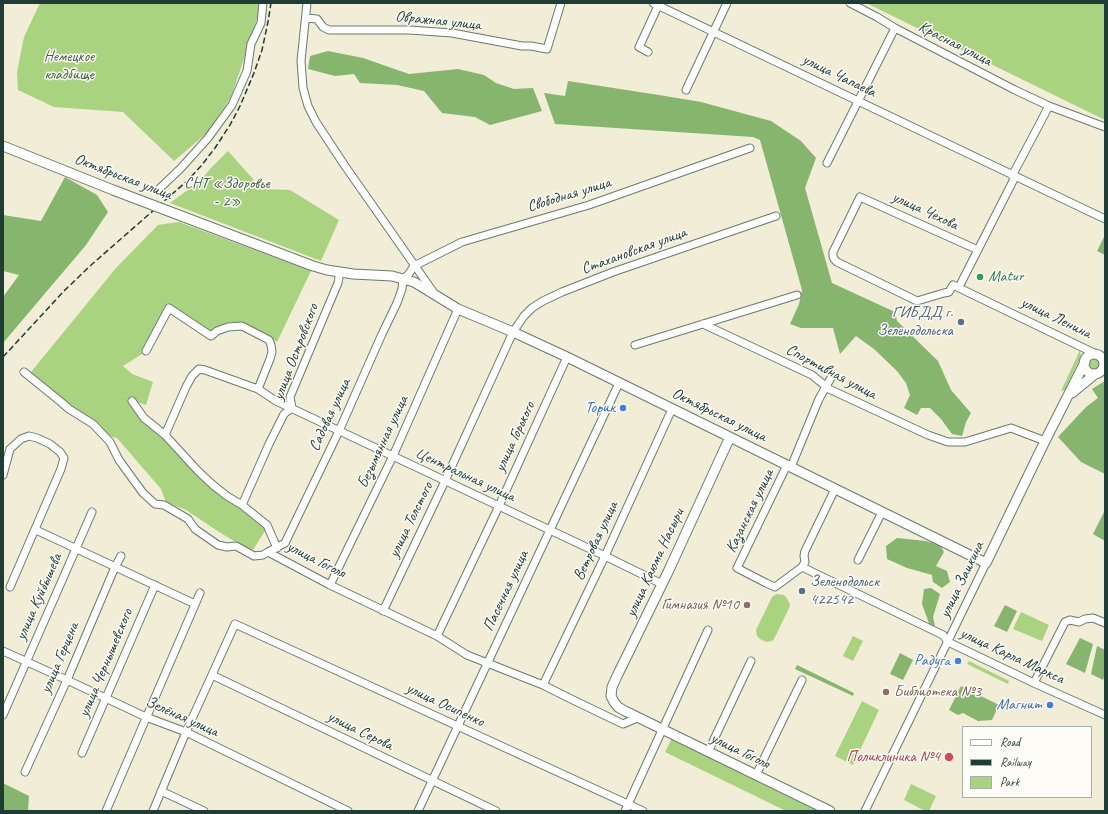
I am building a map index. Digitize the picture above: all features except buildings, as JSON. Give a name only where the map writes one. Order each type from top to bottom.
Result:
[{"type":"main road","name":"Октябрьская улица","points":[[3,146],[112,190],[313,266],[340,272],[380,274],[403,278],[414,282],[458,310],[513,332],[567,357],[986,563]]},
{"type":"main road","points":[[1068,396],[1100,372],[1103,369],[1104,360],[1100,356],[1090,355],[1085,361],[1087,370],[1089,372],[1100,372]]},
{"type":"main road","name":"улица Заикина","points":[[986,563],[1085,361]]},
{"type":"main road","name":"улица Каюма Насыри","points":[[614,702],[611,696],[612,687],[662,584],[730,437]]},
{"type":"main road","name":"улица Гоголя","points":[[614,702],[618,707],[637,718],[830,811]]},
{"type":"street","points":[[160,188],[181,168],[208,138],[232,105],[247,71],[251,44],[261,23],[263,3]]},
{"type":"street","name":"Октябрьская улица","points":[[307,3],[301,68],[303,88],[308,106],[316,122],[345,166],[437,297]]},
{"type":"street","name":"Овражная улица","points":[[306,18],[317,19],[323,27],[329,30],[409,30],[452,33],[547,49],[561,3]]},
{"type":"street","points":[[686,90],[728,3]]},
{"type":"street","name":"Красная улица","points":[[850,3],[894,28],[1015,90],[1049,106],[1105,127]]},
{"type":"street","points":[[648,52],[639,47],[656,4]]},
{"type":"street","name":"улица Чапаева","points":[[656,4],[1105,219]]},
{"type":"street","points":[[827,163],[894,28]]},
{"type":"street","points":[[960,288],[1049,106]]},
{"type":"street","name":"Свободная улица","points":[[403,278],[408,275],[414,266],[462,242],[589,205],[750,148]]},
{"type":"street","name":"улица Чехова","points":[[960,288],[953,285],[949,292],[917,301],[837,262],[834,259],[833,252],[860,197],[978,250]]},
{"type":"street","name":"Стахановская улица","points":[[513,332],[524,316],[532,308],[562,292],[613,272],[776,216]]},
{"type":"street","name":"улица Островского","points":[[242,505],[284,414],[292,408],[290,397],[338,283],[340,272]]},
{"type":"street","name":"Садовая улица","points":[[268,552],[285,543],[339,431],[397,303],[402,289],[403,278]]},
{"type":"street","name":"улица Ленина","points":[[960,288],[1100,356]]},
{"type":"street","points":[[636,345],[797,295]]},
{"type":"street","points":[[146,351],[169,308],[211,336],[217,331],[228,327],[242,326],[269,340],[271,345],[272,352],[270,359],[258,389]]},
{"type":"street","name":"Безымянная улица","points":[[330,584],[393,456],[458,310]]},
{"type":"street","name":"Спортивная улица","points":[[703,324],[812,375],[829,389],[928,435],[948,442],[965,442],[1011,428],[1045,441]]},
{"type":"street","name":"улица Толстого","points":[[383,610],[445,481],[513,332]]},
{"type":"street","points":[[1083,348],[1086,352],[1085,361]]},
{"type":"street","name":"улица Горького","points":[[437,636],[499,506],[567,357]]},
{"type":"street","name":"Центральная улица","points":[[165,435],[186,387],[195,372],[198,369],[205,370],[258,389],[276,401],[662,584]]},
{"type":"street","name":"улица Гоголя","points":[[24,372],[69,409],[93,424],[110,442],[119,460],[135,482],[155,504],[164,505],[188,519],[195,529],[218,545],[227,547],[236,546],[254,556],[263,555],[268,552],[437,636],[467,655],[543,685],[623,724],[637,718]]},
{"type":"street","name":"Казанская улица","points":[[802,567],[775,587],[737,568],[789,466],[832,376]]},
{"type":"street","name":"Пасечная улица","points":[[418,811],[619,383]]},
{"type":"street","points":[[132,401],[144,418],[165,435],[213,485],[267,525],[277,548]]},
{"type":"street","name":"Ветровая улица","points":[[543,685],[605,556],[672,409]]},
{"type":"street","points":[[3,475],[10,449],[21,439],[29,436],[50,444],[60,452],[64,458],[62,469],[10,587]]},
{"type":"street","points":[[802,567],[805,562],[805,551],[835,489]]},
{"type":"street","name":"улица Куйбышева","points":[[3,715],[92,512]]},
{"type":"street","points":[[858,560],[882,512]]},
{"type":"street","points":[[36,530],[195,604]]},
{"type":"street","name":"улица Герцена","points":[[26,772],[115,566],[121,556]]},
{"type":"street","name":"улица Заикина","points":[[866,811],[986,563]]},
{"type":"street","name":"улица Карла Маркса","points":[[802,567],[943,635],[948,642],[1105,715]]},
{"type":"street","name":"улица Чернышевского","points":[[82,753],[155,585]]},
{"type":"street","points":[[106,811],[200,593]]},
{"type":"street","points":[[1034,683],[1065,622],[1070,620],[1079,622],[1089,618],[1105,623]]},
{"type":"street","name":"улица Осипенко","points":[[212,675],[235,624],[458,726],[626,807],[643,811]]},
{"type":"street","points":[[626,807],[708,630]]},
{"type":"street","name":"Зелёная улица","points":[[3,651],[146,717],[186,732],[348,811]]},
{"type":"street","points":[[708,752],[751,661]]},
{"type":"street","points":[[153,811],[212,675]]},
{"type":"street","name":"улица Серова","points":[[212,675],[496,811]]},
{"type":"street","points":[[756,775],[802,680]]},
{"type":"street","points":[[161,791],[204,811]]},
{"type":"green space","name":"Немецкое кладбище","points":[[40,3],[262,3],[231,97],[208,132],[174,161],[123,112],[54,107],[18,90],[17,72],[24,37]]},
{"type":"green space","points":[[866,3],[1105,3],[1105,120]]},
{"type":"green space","points":[[328,51],[363,58],[409,74],[458,69],[484,75],[496,83],[514,89],[533,88],[542,111],[490,125],[475,117],[442,113],[424,91],[397,85],[360,83],[354,74],[335,76],[308,69],[310,56]]},
{"type":"green space","points":[[568,81],[701,102],[771,121],[801,141],[816,158],[805,188],[832,283],[895,312],[897,321],[938,361],[951,390],[971,413],[966,422],[962,436],[952,434],[941,419],[930,408],[921,408],[917,415],[904,408],[910,395],[906,383],[897,371],[874,349],[856,336],[840,354],[833,328],[801,328],[790,324],[799,304],[802,290],[760,140],[753,137],[555,124],[544,93],[565,96]]},
{"type":"green space","name":"СНТ «Здоровье - 2»","points":[[228,151],[262,189],[290,190],[339,220],[321,261],[170,203],[200,181]]},
{"type":"green space","points":[[65,177],[97,195],[108,212],[86,245],[3,343],[3,297],[19,275],[3,271],[3,215],[41,221]]},
{"type":"green space","points":[[179,222],[311,271],[277,342],[255,328],[230,322],[214,335],[168,304],[142,354],[123,366],[132,374],[153,382],[146,405],[128,399],[139,418],[266,529],[253,550],[239,544],[186,510],[166,502],[161,489],[117,438],[109,436],[89,417],[32,378],[31,372],[116,268],[158,225]]},
{"type":"green space","points":[[1105,235],[1105,255],[1097,251]]},
{"type":"green space","points":[[1080,350],[1081,356],[1065,390],[1061,391]]},
{"type":"green space","points":[[1097,358],[1100,359],[1100,369],[1093,370],[1090,369],[1089,362],[1090,359]]},
{"type":"green space","points":[[1105,381],[1105,474],[1081,462],[1058,437],[1086,407],[1098,398],[1092,389]]},
{"type":"green space","points":[[1105,510],[1105,541],[1093,534]]},
{"type":"green space","points":[[897,538],[926,541],[940,545],[944,552],[936,566],[947,571],[950,582],[942,588],[933,582],[932,575],[907,568],[887,559],[886,546]]},
{"type":"green space","points":[[931,588],[940,594],[933,617],[935,626],[930,626],[922,604],[924,589]]},
{"type":"green space","points":[[777,594],[784,595],[790,606],[774,639],[766,642],[757,636],[756,630],[772,597]]},
{"type":"green space","points":[[1005,605],[1017,611],[1007,632],[994,626]]},
{"type":"green space","points":[[1021,612],[1049,625],[1042,641],[1013,629]]},
{"type":"green space","points":[[853,636],[863,641],[853,661],[843,656]]},
{"type":"green space","points":[[1080,638],[1093,644],[1085,673],[1066,664]]},
{"type":"green space","points":[[1097,646],[1105,650],[1105,675],[1103,680],[1091,674]]},
{"type":"green space","points":[[900,653],[913,660],[903,680],[890,674]]},
{"type":"green space","points":[[969,661],[1009,681],[1008,684],[967,664]]},
{"type":"green space","points":[[797,665],[854,693],[853,696],[795,669]]},
{"type":"green space","points":[[961,686],[999,705],[992,720],[978,721],[963,713],[958,715],[949,710]]},
{"type":"green space","points":[[862,701],[879,710],[853,765],[835,756]]},
{"type":"green space","points":[[672,738],[822,811],[786,811],[665,752]]},
{"type":"green space","points":[[3,783],[29,796],[28,811],[3,811]]},
{"type":"green space","points":[[911,784],[936,796],[929,811],[925,811],[904,800]]},
{"type":"railway","points":[[3,357],[64,291],[90,266],[187,181],[215,148],[240,106],[254,73],[262,50],[271,3]]},
{"type":"place","name":"Matur","points":[[980,277]]},
{"type":"place","name":"ГИБДД г. Зеленодольска","points":[[961,322]]},
{"type":"place","name":"Торик","points":[[623,408]]},
{"type":"place","name":"Зеленодольск 422542","points":[[802,591]]},
{"type":"place","name":"Гимназия №10","points":[[747,605]]},
{"type":"place","name":"Радуга","points":[[958,661]]},
{"type":"place","name":"Библиотека №3","points":[[886,692]]},
{"type":"place","name":"Магнит","points":[[1050,705]]},
{"type":"place","name":"Поликлиника №4","points":[[949,757]]}]
